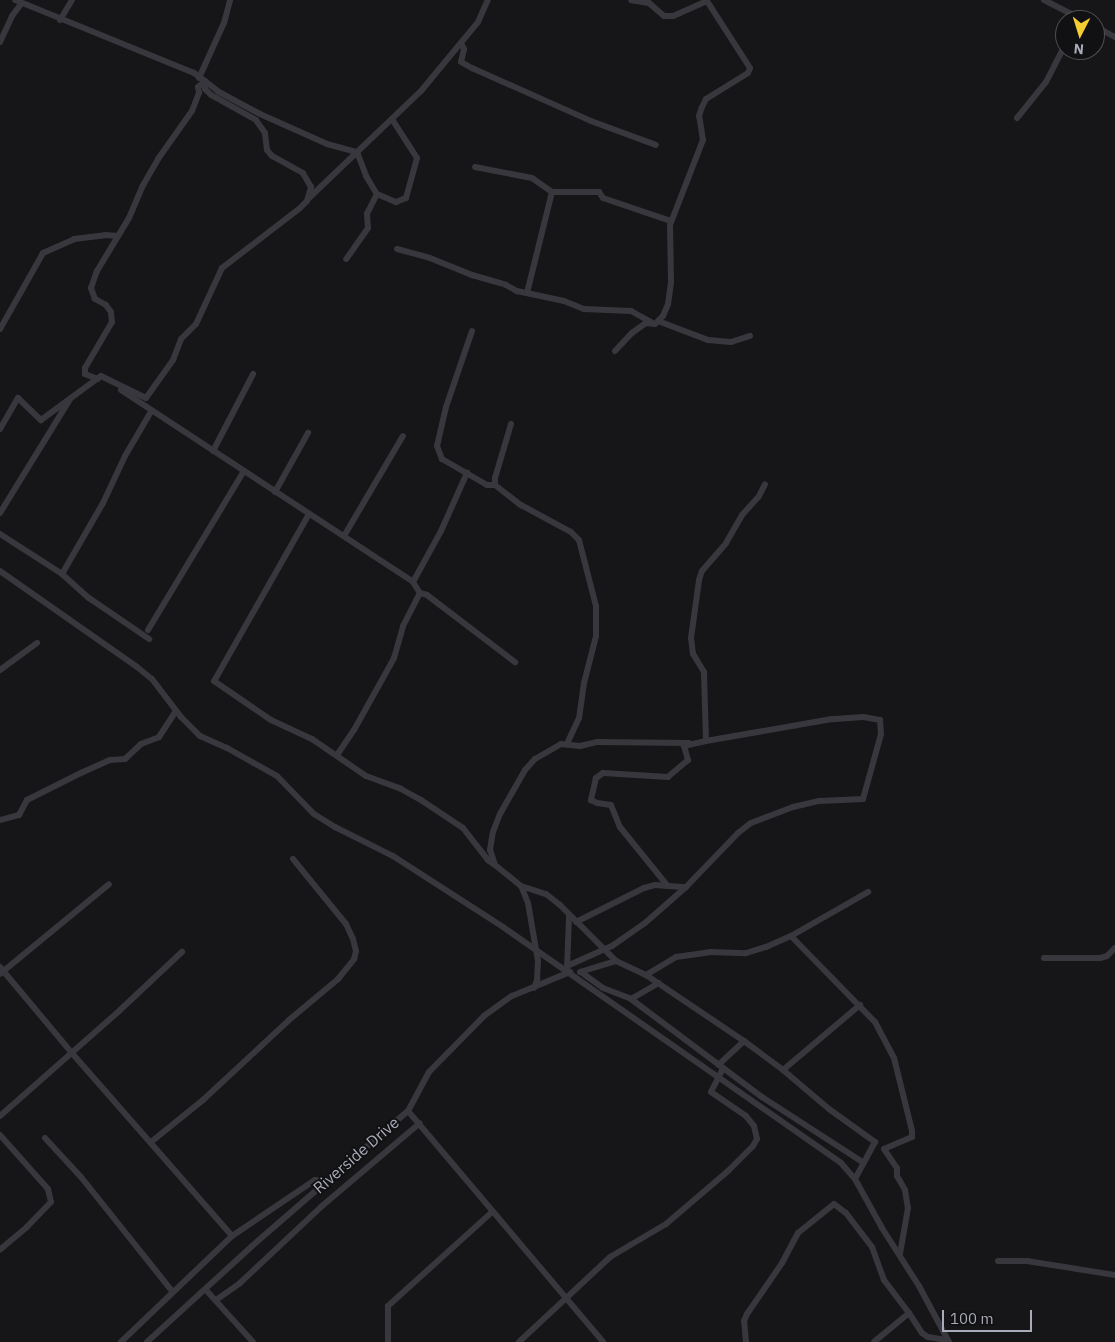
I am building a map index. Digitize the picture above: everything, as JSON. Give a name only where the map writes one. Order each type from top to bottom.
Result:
[{"type":"street","points":[[15,0],[60,20],[194,73],[219,92],[308,137],[358,152]]},
{"type":"street","points":[[60,20],[72,0]]},
{"type":"street","points":[[230,0],[224,23],[198,87],[199,93],[192,111],[158,159],[118,236],[97,271],[91,288],[95,299],[106,305],[111,312],[112,322],[85,368],[85,374],[100,377],[146,398],[173,360],[181,339],[196,324],[222,268],[307,200],[421,91],[478,22],[488,0]]},
{"type":"street","points":[[615,351],[646,323],[656,322],[663,316],[668,304],[672,282],[671,221],[703,140],[699,116],[702,106],[706,99],[748,73],[750,68],[707,1],[673,16],[664,16],[649,3],[631,0]]},
{"type":"street","points":[[1044,0],[1062,10]]},
{"type":"street","points":[[0,42],[12,16],[21,4]]},
{"type":"street","points":[[461,43],[464,49],[461,62],[472,68],[591,121],[656,145]]},
{"type":"street","points":[[1017,118],[1046,82],[1057,60]]},
{"type":"street","points":[[202,80],[205,89],[211,95],[246,113],[262,126],[268,150],[272,156],[303,173],[311,187],[307,200]]},
{"type":"street","points":[[358,152],[366,176],[377,194],[396,202],[406,198],[417,158],[392,119]]},
{"type":"street","points":[[474,167],[532,178],[552,192],[600,192],[604,198],[671,221]]},
{"type":"street","points":[[527,294],[552,192]]},
{"type":"street","points":[[346,259],[368,228],[367,214],[377,194]]},
{"type":"street","points":[[0,329],[42,252],[74,239],[105,235],[118,236]]},
{"type":"street","points":[[397,249],[404,249],[413,255],[430,258],[527,294],[564,301],[584,309],[630,311],[708,340],[731,342],[750,336]]},
{"type":"street","points":[[472,331],[446,407],[437,446],[442,459],[487,485],[496,485],[521,505],[571,532],[579,540],[583,549],[596,606],[596,636],[584,683],[579,718],[567,744]]},
{"type":"street","points":[[213,451],[252,374]]},
{"type":"street","points":[[0,429],[18,398],[41,420],[100,377]]},
{"type":"street","points":[[100,377],[413,582],[420,593],[427,595],[515,662]]},
{"type":"street","points":[[0,513],[70,398]]},
{"type":"street","points":[[62,574],[103,503],[125,456],[152,410]]},
{"type":"street","points":[[496,485],[495,478],[511,424]]},
{"type":"street","points":[[276,492],[308,433]]},
{"type":"street","points":[[344,536],[403,436]]},
{"type":"street","points":[[148,630],[244,471]]},
{"type":"street","points":[[413,582],[440,531],[467,473]]},
{"type":"street","points":[[704,742],[704,672],[693,654],[691,638],[699,580],[702,571],[726,543],[742,515],[760,496],[765,484]]},
{"type":"street","points":[[309,514],[214,681],[271,720],[312,739],[366,776],[401,789],[463,828],[488,860],[521,886],[546,894],[616,961],[646,974],[783,1070],[828,1109],[875,1142],[855,1179]]},
{"type":"street","points":[[0,534],[62,574],[89,598],[149,638]]},
{"type":"street","points":[[0,571],[137,667],[157,685],[176,711],[200,736],[227,748],[277,776],[314,814],[334,827],[393,856],[536,949],[841,1163],[855,1179],[949,1341]]},
{"type":"street","points":[[337,755],[354,730],[394,658],[403,626],[420,593]]},
{"type":"street","points":[[0,670],[37,643]]},
{"type":"street","points":[[0,820],[20,815],[27,800],[83,772],[110,760],[125,759],[141,744],[159,737],[176,711]]},
{"type":"street","points":[[408,1111],[429,1072],[446,1053],[499,1004],[534,988],[605,949],[640,926],[686,887],[738,833],[758,819],[793,807],[820,801],[863,799],[878,747],[882,724],[879,719],[871,717],[845,718],[773,728],[684,746],[688,760],[668,777],[603,773],[596,778],[591,800],[611,805],[620,827],[667,885]]},
{"type":"street","points":[[495,865],[490,850],[490,843],[500,814],[516,785],[534,759],[557,745],[580,746],[597,742],[704,742]]},
{"type":"street","points":[[151,1142],[203,1100],[289,1020],[338,979],[354,959],[356,951],[346,924],[293,859]]},
{"type":"street","points":[[109,884],[1,970],[232,1236]]},
{"type":"street","points":[[576,922],[640,889],[655,885],[686,887]]},
{"type":"street","points":[[521,886],[528,903],[536,949],[538,974],[534,988]]},
{"type":"street","points":[[646,974],[676,957],[710,952],[746,953],[791,936],[868,892]]},
{"type":"street","points":[[567,970],[570,916]]},
{"type":"street","points":[[791,936],[875,1022],[890,1049],[912,1124],[912,1137],[884,1149],[897,1168],[897,1176],[905,1190],[908,1208],[900,1254]]},
{"type":"street","points":[[1044,958],[1100,958],[1107,956],[1115,948]]},
{"type":"street","points":[[0,1116],[118,1012],[182,952]]},
{"type":"street","points":[[567,970],[581,972],[616,961]]},
{"type":"street","points":[[581,972],[603,988],[632,999],[770,1103],[864,1163]]},
{"type":"street","points":[[632,999],[659,983]]},
{"type":"street","points":[[783,1070],[860,1005]]},
{"type":"street","points":[[519,1342],[610,1257],[666,1224],[728,1171],[753,1146],[756,1139],[754,1126],[746,1116],[712,1093],[721,1066],[744,1041]]},
{"type":"street","name":"Riverside Drive","points":[[147,1342],[206,1290],[240,1256],[408,1111],[603,1342]]},
{"type":"street","points":[[216,1300],[240,1283],[316,1211],[420,1123]]},
{"type":"street","points":[[0,1135],[48,1189],[51,1202],[27,1227],[0,1250]]},
{"type":"street","points":[[45,1138],[81,1178],[172,1291]]},
{"type":"street","points":[[121,1342],[172,1291],[232,1236],[315,1180],[326,1181]]},
{"type":"street","points":[[746,1342],[744,1321],[747,1314],[782,1263],[798,1233],[834,1204],[846,1213],[872,1247],[884,1280],[922,1333],[928,1337],[949,1341]]},
{"type":"street","points":[[388,1342],[388,1306],[492,1212]]},
{"type":"street","points":[[998,1261],[1027,1261],[1115,1275]]},
{"type":"street","points":[[206,1290],[253,1342]]},
{"type":"street","points":[[874,1342],[909,1313]]}]
